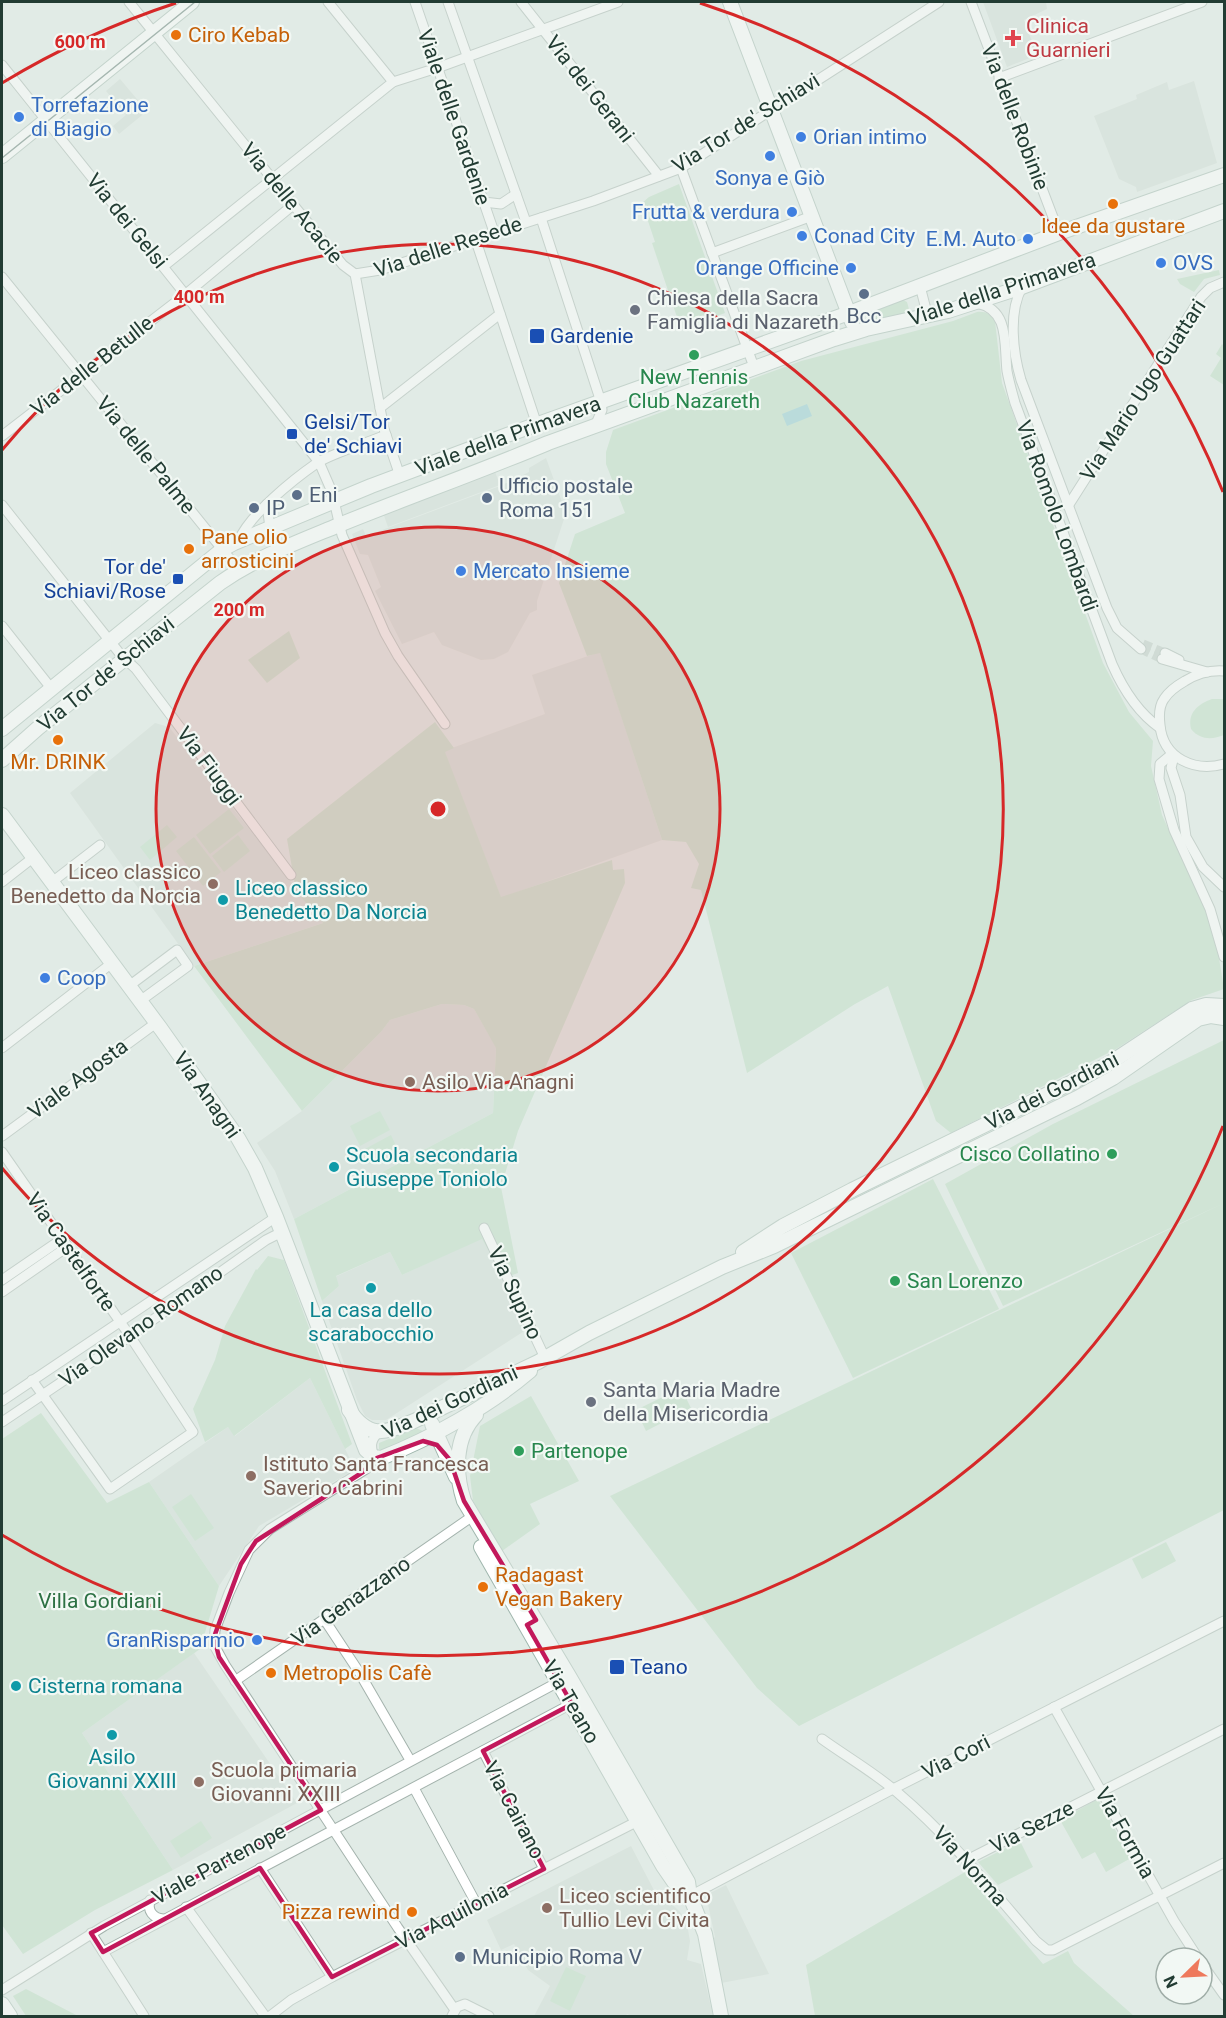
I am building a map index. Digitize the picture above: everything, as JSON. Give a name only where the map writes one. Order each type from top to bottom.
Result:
[{"type":"street","name":"Via delle Acacie","points":[[129,2],[293,205],[343,265],[355,274],[386,435],[400,476]]},
{"type":"street","points":[[2,156],[192,2]]},
{"type":"street","points":[[328,2],[393,81]]},
{"type":"street","name":"Viale delle Gardenie","points":[[415,2],[494,232]]},
{"type":"street","name":"Viale delle Gardenie","points":[[448,2],[526,222]]},
{"type":"street","name":"Via dei Gerani","points":[[521,2],[659,176]]},
{"type":"street","points":[[164,266],[393,81],[437,68],[618,2]]},
{"type":"street","points":[[730,2],[855,332]]},
{"type":"street","name":"Via Tor de' Schiavi","points":[[541,218],[681,168],[939,2]]},
{"type":"street","name":"Via delle Robinie","points":[[971,2],[1059,233]]},
{"type":"street","points":[[999,78],[1202,2]]},
{"type":"street","name":"Via dei Gelsi","points":[[2,65],[319,462],[332,492],[350,556],[384,633],[445,724]]},
{"type":"street","points":[[681,168],[754,367]]},
{"type":"street","name":"Viale della Primavera","points":[[334,501],[849,313],[1059,233],[1224,175]]},
{"type":"street","points":[[484,202],[501,204],[516,194]]},
{"type":"street","name":"Via delle Betulle","points":[[2,436],[186,294],[293,205]]},
{"type":"street","name":"Viale della Primavera","points":[[340,525],[515,458],[548,443],[754,367],[855,332],[928,317],[974,303],[1224,211]]},
{"type":"street","points":[[712,253],[812,216]]},
{"type":"street","points":[[541,218],[601,402],[602,410],[596,426]]},
{"type":"street","name":"Via delle Resede","points":[[355,274],[380,270],[541,218]]},
{"type":"street","points":[[475,238],[537,425]]},
{"type":"street","name":"Via delle Palme","points":[[2,277],[239,570]]},
{"type":"street","name":"Via Mario Ugo Guattari","points":[[1068,506],[1201,297],[1210,288],[1224,282]]},
{"type":"street","points":[[920,286],[928,317]]},
{"type":"street","name":"Via Romolo Lombardi","points":[[1022,286],[1016,299],[1014,315],[1018,370],[1107,608],[1117,628],[1129,640],[1142,647]]},
{"type":"street","name":"Via Romolo Lombardi","points":[[974,303],[989,306],[996,312],[1003,324],[1008,376],[1015,403],[1112,664],[1131,699],[1147,718],[1160,728]]},
{"type":"street","points":[[380,408],[500,314]]},
{"type":"street","name":"Via Tor de' Schiavi","points":[[239,540],[247,525],[267,504],[319,462],[386,435]]},
{"type":"street","name":"Via Tor de' Schiavi","points":[[2,729],[223,549],[239,540],[334,501]]},
{"type":"street","points":[[267,504],[270,528]]},
{"type":"street","name":"Via Fiuggi","points":[[2,505],[125,659],[136,669],[291,875]]},
{"type":"street","name":"Via Tor de' Schiavi","points":[[2,760],[125,659],[239,570],[271,553],[340,525]]},
{"type":"street","points":[[2,626],[51,687]]},
{"type":"street","points":[[1164,656],[1207,672]]},
{"type":"street","points":[[1224,671],[1207,672],[1190,678],[1166,696],[1160,710],[1160,728],[1164,742],[1173,755],[1189,764],[1202,767],[1224,764]]},
{"type":"street","points":[[1173,755],[1171,768],[1180,795],[1184,828],[1190,846],[1206,871],[1224,886]]},
{"type":"street","points":[[1173,755],[1160,764],[1159,779],[1174,830],[1210,909],[1224,957]]},
{"type":"street","name":"Via Anagni","points":[[2,815],[156,1023],[234,1132],[255,1168],[282,1232],[349,1410],[366,1450],[374,1457]]},
{"type":"street","points":[[52,882],[100,845]]},
{"type":"street","points":[[2,882],[34,857]]},
{"type":"street","points":[[129,986],[177,950],[188,966],[140,1001]]},
{"type":"street","points":[[2,1048],[112,963]]},
{"type":"street","name":"Via dei Gordiani","points":[[722,1268],[797,1219],[1107,1065],[1192,1009],[1209,1005],[1224,1006]]},
{"type":"street","name":"Via dei Gordiani","points":[[453,2013],[219,1657],[213,1642],[217,1623],[246,1554],[260,1537],[363,1472],[374,1457],[370,1445],[379,1432],[414,1421],[545,1358],[589,1333],[722,1268],[784,1241],[1095,1088],[1198,1019],[1211,1016],[1224,1018]]},
{"type":"street","name":"Viale Agosta","points":[[2,1136],[156,1023]]},
{"type":"street","name":"Via Castelforte","points":[[2,1152],[130,1336],[193,1432],[110,1489],[42,1395]]},
{"type":"street","name":"Via Olevano Romano","points":[[2,1401],[276,1217]]},
{"type":"street","name":"Via Supino","points":[[484,1228],[545,1358]]},
{"type":"street","name":"Via Olevano Romano","points":[[2,1422],[130,1336],[266,1240],[282,1232]]},
{"type":"street","points":[[2,1280],[64,1243]]},
{"type":"street","points":[[2,1292],[64,1243]]},
{"type":"street","name":"Via dei Gordiani","points":[[374,1457],[381,1458],[486,1404],[545,1358]]},
{"type":"street","points":[[32,1380],[42,1395]]},
{"type":"street","name":"Via Teano","points":[[486,1404],[468,1424],[459,1452],[458,1482],[467,1520],[564,1678],[670,1864]]},
{"type":"street","name":"Via Anagni","points":[[349,1410],[363,1426],[379,1432]]},
{"type":"street","points":[[414,1421],[428,1421],[437,1431],[458,1482]]},
{"type":"street","points":[[414,1442],[433,1443],[450,1460]]},
{"type":"street","name":"Via Teano","points":[[464,1501],[531,1623]]},
{"type":"street","name":"Via Genazzano","points":[[235,1681],[467,1520]]},
{"type":"street","points":[[324,1619],[359,1672],[410,1760]]},
{"type":"street","name":"Via Cori","points":[[690,1896],[893,1789],[1224,1621]]},
{"type":"street","name":"Viale Partenope","points":[[2,1990],[90,1933],[564,1678]]},
{"type":"street","name":"Via Teano","points":[[578,1703],[638,1821],[670,1864],[688,1882],[690,1896],[705,1934],[721,2016]]},
{"type":"street","name":"Viale Partenope","points":[[103,1952],[578,1703]]},
{"type":"street","name":"Via Formia","points":[[1054,1707],[1160,1897],[1191,1946]]},
{"type":"street","name":"Via Sezze","points":[[967,1860],[1224,1729]]},
{"type":"street","name":"Via Norma","points":[[822,1739],[893,1789],[967,1860],[1042,1948],[1053,1950],[1160,1897]]},
{"type":"street","name":"Via Cairano","points":[[483,1751],[544,1869]]},
{"type":"street","points":[[414,1788],[476,1903]]},
{"type":"street","name":"Via Aquilonia","points":[[267,2016],[332,1977],[638,1821]]},
{"type":"street","points":[[1160,1897],[1224,1863]]},
{"type":"street","points":[[260,1868],[332,1977]]},
{"type":"street","points":[[150,1900],[151,1913],[163,1919]]},
{"type":"street","points":[[186,1907],[267,2016]]},
{"type":"street","points":[[90,1933],[144,2016]]},
{"type":"street","points":[[1214,1981],[1224,1995]]},
{"type":"street","points":[[2,2004],[10,2016]]},
{"type":"street","points":[[453,2013],[459,2006],[465,2004],[489,2016]]},
{"type":"highlighted area","points":[[423,1441],[437,1445],[450,1460],[464,1501],[536,1620],[527,1625],[572,1704],[483,1751],[544,1869],[332,1977],[260,1868],[103,1952],[91,1933],[321,1810],[219,1657],[214,1637],[241,1564],[256,1541],[363,1472],[374,1459]]},
{"type":"shaded area","name":"Clinica Guarnieri","points":[[983,2],[1046,2],[1047,9],[1024,20],[1037,55],[1007,67]]},
{"type":"shaded area","points":[[120,79],[147,111],[119,134],[113,126],[126,115],[106,91]]},
{"type":"shaded area","points":[[1194,81],[1217,163],[1137,192],[1136,187],[1119,179],[1094,116],[1137,99],[1136,95],[1167,82],[1169,90]]},
{"type":"shaded area","name":"Mercato Insieme","points":[[546,458],[566,513],[537,601],[537,610],[530,613],[508,652],[494,659],[481,660],[442,645],[434,632],[402,644],[375,591],[381,587],[368,555],[360,554],[352,534],[363,529],[366,536],[500,486],[529,472],[529,468]]},
{"type":"shaded area","points":[[494,469],[500,485],[388,527],[382,510]]},
{"type":"shaded area","points":[[600,652],[662,840],[501,898],[444,751],[545,714],[532,675]]},
{"type":"shaded area","points":[[155,723],[169,727],[323,923],[194,966],[70,793]]},
{"type":"shaded area","points":[[442,1004],[464,1005],[474,1009],[496,1047],[493,1113],[294,1219],[275,1171],[257,1143],[302,1111],[381,1032],[390,1020]]},
{"type":"shaded area","points":[[482,1238],[529,1328],[386,1420],[372,1420],[365,1416],[357,1400],[322,1301],[339,1286],[335,1277],[390,1252],[402,1275]]},
{"type":"shaded area","name":"Istituto Santa Francesca Saverio Cabrini","points":[[310,1378],[355,1469],[259,1526],[219,1586],[149,1482],[228,1427],[235,1436]]},
{"type":"shaded area","name":"Scuola primaria Giovanni XXIII","points":[[194,1653],[297,1803],[173,1870],[82,1733]]},
{"type":"shaded area","points":[[631,1846],[657,1896],[670,1902],[681,1913],[687,1924],[690,1941],[687,1960],[701,1964],[713,2016],[629,2016],[628,2014],[624,2016],[534,2016],[550,1986],[528,1970],[514,1944],[501,1950],[487,1920]]},
{"type":"shaded area","points":[[726,1885],[769,1974],[721,1983],[712,1940],[715,1937],[706,1895]]},
{"type":"green space","points":[[679,184],[725,313],[681,329],[652,243],[655,242],[642,203],[649,197]]},
{"type":"green space","points":[[1219,270],[1220,275],[1204,279],[1194,292],[1180,284],[1177,279]]},
{"type":"green space","points":[[903,300],[907,302],[910,313],[868,323],[867,314]]},
{"type":"green space","points":[[977,312],[992,316],[995,321],[1002,383],[1103,663],[1129,712],[1153,741],[1151,766],[1162,815],[1204,907],[1217,946],[1224,989],[1192,1000],[1116,1049],[951,1133],[936,1121],[888,986],[855,1004],[747,1073],[701,890],[691,888],[699,864],[686,842],[662,840],[600,653],[587,656],[559,583],[575,534],[625,513],[606,464],[606,452],[613,430],[801,361],[953,321]]},
{"type":"green space","points":[[1222,344],[1224,346],[1224,385],[1210,376],[1221,358],[1216,354]]},
{"type":"green space","points":[[289,631],[300,658],[267,683],[248,660]]},
{"type":"green space","points":[[1212,699],[1224,699],[1224,735],[1206,738],[1191,729],[1190,723],[1192,714],[1198,706]]},
{"type":"green space","points":[[435,722],[454,748],[445,752],[501,897],[612,860],[613,870],[624,869],[625,883],[518,1131],[501,1187],[518,1273],[504,1278],[482,1239],[402,1275],[390,1252],[336,1276],[339,1286],[322,1301],[294,1219],[493,1113],[496,1048],[474,1009],[464,1005],[442,1004],[390,1020],[381,1032],[302,1111],[194,966],[323,923],[296,891],[287,839]]},
{"type":"green space","points":[[229,809],[244,828],[210,854],[196,835]]},
{"type":"green space","points":[[167,825],[177,837],[150,860],[140,847]]},
{"type":"green space","points":[[238,835],[250,851],[224,872],[212,856]]},
{"type":"green space","points":[[194,837],[221,872],[203,886],[176,851]]},
{"type":"green space","points":[[1224,1040],[1224,1510],[799,1726],[757,1688],[610,1496],[1222,1204],[1003,1306],[945,1184],[1053,1124]]},
{"type":"green space","points":[[380,1111],[390,1130],[360,1146],[350,1126]]},
{"type":"green space","points":[[391,1135],[398,1150],[370,1164],[363,1150]]},
{"type":"green space","name":"San Lorenzo","points":[[933,1179],[999,1309],[853,1378],[791,1253]]},
{"type":"green space","points":[[268,1256],[284,1260],[352,1444],[345,1449],[310,1378],[234,1436],[228,1427],[205,1442],[193,1409],[215,1360],[225,1326],[256,1269]]},
{"type":"green space","points":[[681,1388],[691,1408],[646,1431],[636,1410]]},
{"type":"green space","name":"Partenope","points":[[531,1396],[579,1481],[530,1504],[540,1524],[502,1551],[473,1501],[470,1476],[480,1426]]},
{"type":"green space","name":"Villa Gordiani","points":[[41,1413],[107,1503],[149,1482],[219,1586],[200,1649],[82,1733],[173,1870],[95,1910],[23,1954],[2,1925],[2,1439]]},
{"type":"green space","points":[[416,1428],[425,1432],[384,1451],[379,1449],[379,1443]]},
{"type":"green space","points":[[191,1494],[214,1528],[195,1541],[172,1507]]},
{"type":"green space","points":[[1166,1542],[1176,1561],[1142,1579],[1132,1559]]},
{"type":"green space","points":[[1098,1799],[1131,1858],[1106,1872],[1095,1852],[1082,1859],[1060,1820]]},
{"type":"green space","points":[[201,1821],[212,1838],[181,1858],[170,1841]]},
{"type":"green space","points":[[1020,1841],[1033,1867],[998,1885],[978,1862]]},
{"type":"green space","points":[[965,1872],[1043,1964],[1068,1951],[1074,1963],[1134,2016],[815,2016],[806,1965]]},
{"type":"green space","points":[[566,1967],[586,1976],[570,2011],[550,2001]]},
{"type":"green space","points":[[26,1989],[78,2016],[26,2016],[13,1996]]},
{"type":"water","points":[[807,404],[812,416],[787,426],[782,414]]},
{"type":"tunnel","points":[[1143,644],[1165,653]]},
{"type":"tunnel","points":[[1141,649],[1162,659]]},
{"type":"tram line","points":[[2,158],[195,2]]},
{"type":"place","name":"Ciro Kebab","points":[[176,35]]},
{"type":"place","name":"Clinica Guarnieri","points":[[1013,38]]},
{"type":"place","name":"Torrefazione di Biagio","points":[[19,117]]},
{"type":"place","name":"Orian intimo","points":[[801,137]]},
{"type":"place","name":"Sonya e Giò","points":[[770,156]]},
{"type":"place","name":"Idee da gustare","points":[[1113,204]]},
{"type":"place","name":"Frutta & verdura","points":[[792,212]]},
{"type":"place","name":"Conad City","points":[[802,236]]},
{"type":"place","name":"E.M. Auto","points":[[1028,239]]},
{"type":"place","name":"OVS","points":[[1161,263]]},
{"type":"place","name":"Orange Officine","points":[[851,268]]},
{"type":"place","name":"Bcc","points":[[864,294]]},
{"type":"place","name":"Chiesa della Sacra Famiglia di Nazareth","points":[[635,310]]},
{"type":"place","name":"Gardenie","points":[[537,336]]},
{"type":"place","name":"New Tennis Club Nazareth","points":[[694,355]]},
{"type":"place","name":"Gelsi/Tor de' Schiavi","points":[[292,434]]},
{"type":"place","name":"Eni","points":[[297,495]]},
{"type":"place","name":"Ufficio postale Roma 151","points":[[487,498]]},
{"type":"place","name":"IP","points":[[254,508]]},
{"type":"place","name":"Pane olio arrosticini","points":[[189,549]]},
{"type":"place","name":"Mercato Insieme","points":[[461,571]]},
{"type":"place","name":"Tor de' Schiavi/Rose","points":[[178,579]]},
{"type":"place","name":"Mr. DRINK","points":[[58,740]]},
{"type":"place","name":"Liceo classico Benedetto da Norcia","points":[[213,884]]},
{"type":"place","name":"Liceo classico Benedetto Da Norcia","points":[[223,900]]},
{"type":"place","name":"Coop","points":[[45,978]]},
{"type":"place","name":"Asilo Via Anagni","points":[[410,1082]]},
{"type":"place","name":"Cisco Collatino","points":[[1112,1154]]},
{"type":"place","name":"Scuola secondaria Giuseppe Toniolo","points":[[334,1167]]},
{"type":"place","name":"San Lorenzo","points":[[895,1281]]},
{"type":"place","name":"La casa dello scarabocchio","points":[[371,1288]]},
{"type":"place","name":"Santa Maria Madre della Misericordia","points":[[591,1402]]},
{"type":"place","name":"Partenope","points":[[519,1451]]},
{"type":"place","name":"Istituto Santa Francesca Saverio Cabrini","points":[[251,1476]]},
{"type":"place","name":"Radagast Vegan Bakery","points":[[483,1587]]},
{"type":"place","name":"GranRisparmio","points":[[257,1640]]},
{"type":"place","name":"Teano","points":[[617,1667]]},
{"type":"place","name":"Metropolis Cafè","points":[[271,1673]]},
{"type":"place","name":"Cisterna romana","points":[[16,1686]]},
{"type":"place","name":"Asilo Giovanni XXIII","points":[[112,1735]]},
{"type":"place","name":"Scuola primaria Giovanni XXIII","points":[[199,1782]]},
{"type":"place","name":"Liceo scientifico Tullio Levi Civita","points":[[547,1908]]},
{"type":"place","name":"Pizza rewind","points":[[412,1912]]},
{"type":"place","name":"Municipio Roma V","points":[[460,1957]]}]
